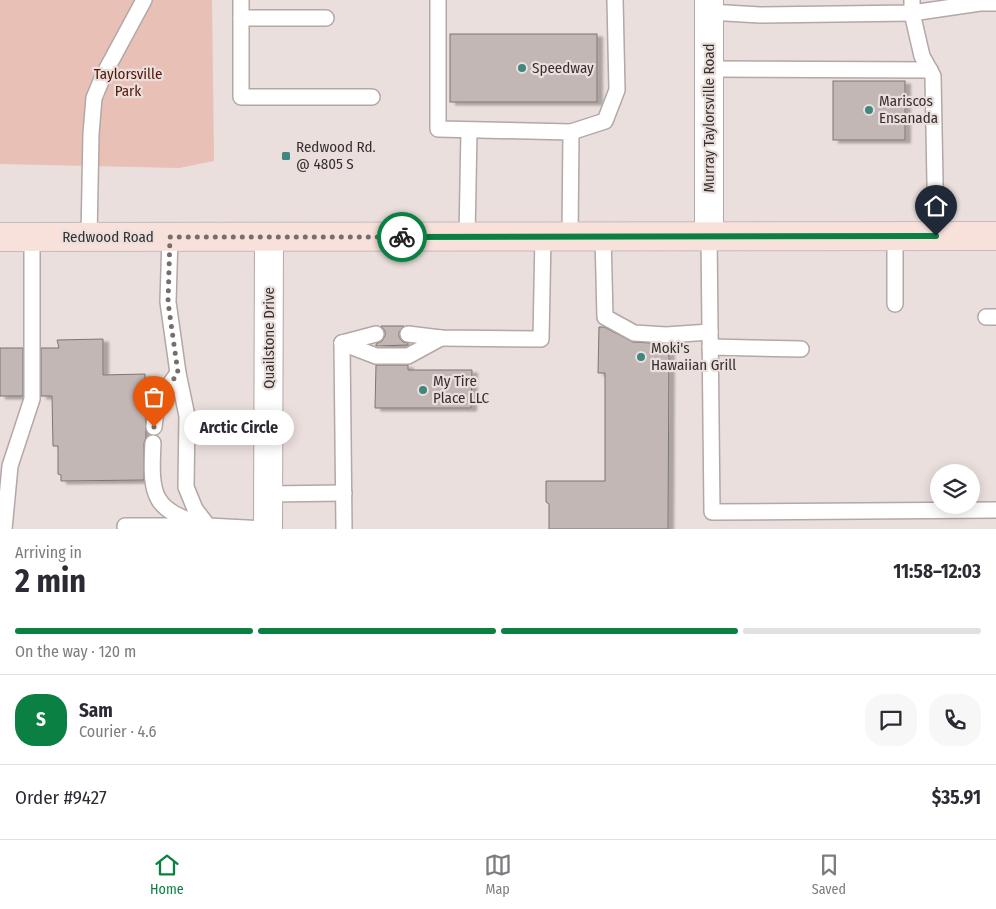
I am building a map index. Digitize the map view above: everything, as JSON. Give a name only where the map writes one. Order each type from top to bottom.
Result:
[{"type":"main road","name":"Redwood Road","points":[[0,237],[996,236]]},
{"type":"street","name":"Murray Taylorsville Road","points":[[709,6],[709,236]]},
{"type":"street","name":"Quailstone Drive","points":[[268,529],[269,238]]},
{"type":"lane","points":[[89,237],[90,141],[94,98],[104,74],[144,0]]},
{"type":"lane","points":[[241,0],[241,96],[372,96]]},
{"type":"lane","points":[[438,0],[438,129],[571,132],[605,120],[617,90],[616,0]]},
{"type":"lane","points":[[709,6],[760,15],[996,3]]},
{"type":"lane","points":[[912,7],[922,56],[933,76],[936,236]]},
{"type":"lane","points":[[241,18],[326,18]]},
{"type":"lane","points":[[709,70],[930,70]]},
{"type":"lane","points":[[467,237],[469,130]]},
{"type":"lane","points":[[570,236],[571,132]]},
{"type":"lane","points":[[408,334],[441,338],[541,339],[543,236]]},
{"type":"lane","points":[[603,236],[605,317],[634,333],[710,332]]},
{"type":"lane","points":[[709,236],[712,512],[996,510]]},
{"type":"lane","points":[[895,236],[895,304]]},
{"type":"lane","points":[[4,529],[10,466],[32,399],[32,237]]},
{"type":"lane","points":[[170,237],[168,302],[178,373],[187,416],[186,487],[195,508],[208,526]]},
{"type":"lane","points":[[342,343],[376,334]]},
{"type":"lane","points":[[342,343],[376,356],[408,356],[441,338]]},
{"type":"lane","points":[[342,343],[344,529]]},
{"type":"lane","points":[[710,348],[801,349]]},
{"type":"lane","points":[[154,427],[157,402],[178,373]]},
{"type":"lane","points":[[153,443],[154,491],[161,504],[168,511],[185,520],[208,526]]},
{"type":"lane","points":[[268,494],[344,493]]},
{"type":"lane","points":[[125,526],[208,526],[268,529]]},
{"type":"green space","name":"Taylorsville Park","points":[[0,0],[212,0],[214,161],[179,168],[0,164]]},
{"type":"building","points":[[450,34],[597,34],[597,102],[450,102]]},
{"type":"building","name":"Mariscos Ensanada","points":[[833,81],[905,81],[905,140],[833,140]]},
{"type":"building","points":[[381,326],[404,326],[399,332],[399,337],[408,345],[376,346],[385,336],[385,331]]},
{"type":"building","points":[[599,327],[604,327],[633,342],[669,344],[668,529],[549,529],[549,504],[546,502],[546,481],[605,481],[605,373],[598,373]]},
{"type":"building","points":[[103,339],[103,375],[145,374],[146,437],[144,443],[144,480],[61,481],[61,475],[58,474],[58,446],[53,446],[52,396],[41,396],[41,348],[59,348],[57,340]]},
{"type":"building","points":[[0,348],[23,348],[23,396],[0,396]]},
{"type":"building","name":"My Tire Place LLC","points":[[376,365],[408,365],[408,370],[472,370],[471,408],[375,408]]},
{"type":"way so far","points":[[154,427],[157,402],[178,373],[168,302],[170,237],[402,237]]},
{"type":"place","name":"Speedway","points":[[522,68]]},
{"type":"place","name":"Mariscos Ensanada","points":[[869,110]]},
{"type":"place","name":"Redwood Rd. @ 4805 S","points":[[286,156]]},
{"type":"place","name":"Moki's Hawaiian Grill","points":[[641,357]]},
{"type":"place","name":"My Tire Place LLC","points":[[423,390]]},
{"type":"place","name":"Arctic Circle","points":[[154,427]]},
{"type":"route","points":[[402,237],[936,236]]}]
